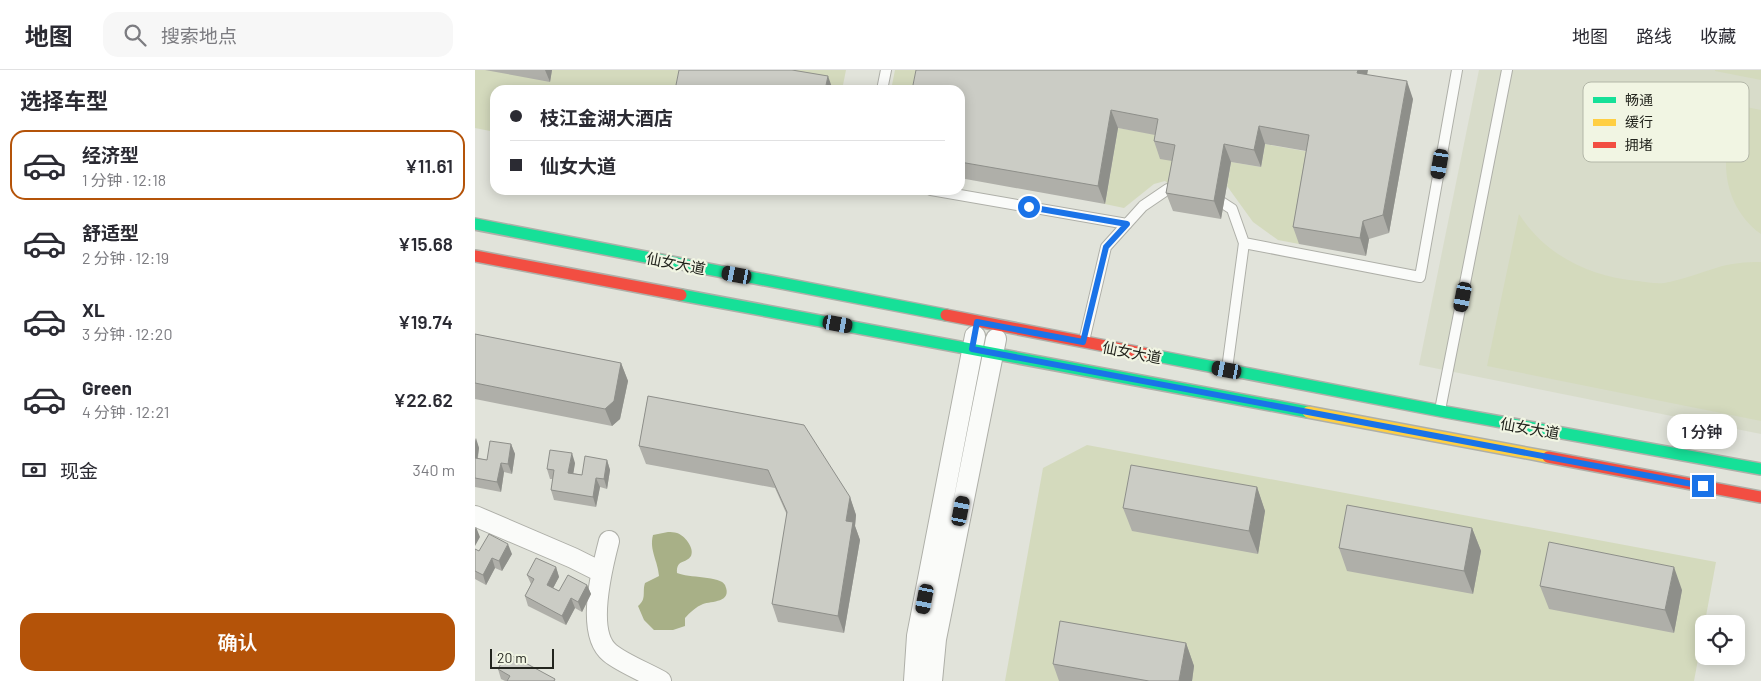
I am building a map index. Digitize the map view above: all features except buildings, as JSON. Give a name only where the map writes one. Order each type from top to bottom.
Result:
[{"type":"main road","name":"仙女大道","points":[[475,224],[1440,411],[1761,469]]},
{"type":"main road","name":"仙女大道","points":[[475,256],[1761,497]]},
{"type":"street","points":[[914,681],[917,636],[977,322]]},
{"type":"street","points":[[932,681],[936,639],[999,325]]},
{"type":"street","points":[[475,516],[601,572]]},
{"type":"street","points":[[609,541],[597,598],[597,626],[602,640],[609,653],[661,681]]},
{"type":"lane","points":[[884,85],[886,70]]},
{"type":"lane","points":[[1244,243],[1420,277],[1457,70]]},
{"type":"lane","points":[[1440,411],[1507,70]]},
{"type":"lane","points":[[1083,342],[1106,247],[1143,206],[1168,190],[1195,189],[1233,209],[1244,243],[1227,370]]},
{"type":"lane","points":[[960,195],[1127,224]]},
{"type":"shaded area","points":[[475,70],[846,70],[843,85],[490,85],[490,131],[475,128]]},
{"type":"shaded area","points":[[895,70],[925,70],[923,85],[892,85]]},
{"type":"shaded area","points":[[1479,70],[1761,70],[1761,434],[1419,365]]},
{"type":"shaded area","points":[[1761,70],[1761,80],[1715,71]]},
{"type":"shaded area","points":[[1749,108],[1761,110],[1761,234],[1747,221],[1737,207],[1730,191],[1726,162],[1749,162]]},
{"type":"shaded area","points":[[1118,128],[1164,136],[1181,163],[1171,186],[1165,181],[1154,184],[1124,208],[1105,204]]},
{"type":"shaded area","points":[[1265,144],[1315,153],[1299,244],[1278,240],[1253,222],[1227,186],[1231,162],[1261,167]]},
{"type":"shaded area","points":[[1519,214],[1542,241],[1555,252],[1586,269],[1620,279],[1664,283],[1727,265],[1761,262],[1761,421],[1487,366]]},
{"type":"shaded area","points":[[1087,445],[1716,562],[1706,615],[1695,615],[1695,665],[1697,665],[1694,681],[1005,681],[1043,468]]},
{"type":"shaded area","points":[[668,532],[683,536],[688,542],[692,553],[687,560],[678,566],[677,573],[717,580],[725,585],[727,591],[724,598],[703,604],[691,612],[685,618],[685,626],[673,630],[654,630],[644,620],[638,606],[643,598],[645,583],[659,576],[652,546],[653,535]]},
{"type":"traffic: fast","points":[[475,224],[946,315]]},
{"type":"traffic: fast","points":[[681,295],[1308,412]]},
{"type":"traffic: fast","points":[[1152,355],[1446,412],[1761,469]]},
{"type":"traffic: slow","points":[[1308,412],[1548,457]]},
{"type":"traffic: jam","points":[[475,256],[681,295]]},
{"type":"traffic: jam","points":[[946,315],[1152,355]]},
{"type":"traffic: jam","points":[[1548,457],[1761,497]]},
{"type":"route","points":[[1029,207],[1127,224],[1106,247],[1083,342],[977,322],[972,349],[1703,486]]}]
